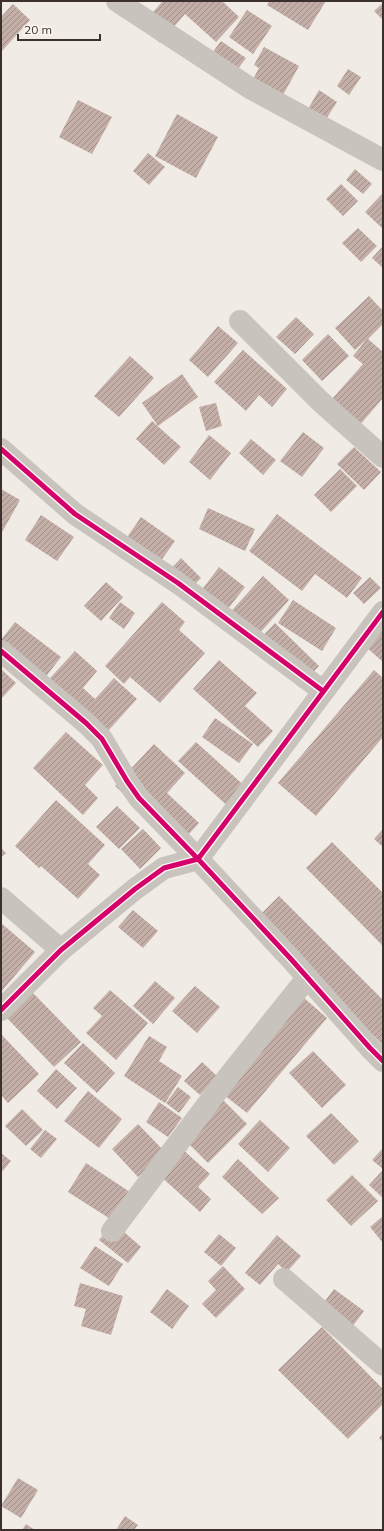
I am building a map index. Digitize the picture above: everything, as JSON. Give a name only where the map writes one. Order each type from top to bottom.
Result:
[{"type":"street","points":[[117,1],[250,88],[383,160]]},
{"type":"street","points":[[240,321],[321,402],[383,457]]},
{"type":"street","points":[[1,449],[75,514],[178,583],[322,691]]},
{"type":"street","points":[[1,1010],[61,950],[135,889],[164,868],[198,859],[322,691],[383,612]]},
{"type":"street","points":[[1,651],[86,723],[102,739],[139,798],[198,859],[383,1061]]},
{"type":"street","points":[[1,898],[61,950]]},
{"type":"street","points":[[112,1231],[228,1077],[307,978]]},
{"type":"street","points":[[284,1279],[383,1365]]},
{"type":"building","points":[[163,1],[222,1],[239,17],[216,42],[185,14],[160,43],[141,25]]},
{"type":"building","points":[[269,1],[326,1],[308,30],[267,5]]},
{"type":"building","points":[[383,3],[383,20],[374,11]]},
{"type":"building","points":[[13,4],[30,20],[1,52],[1,17]]},
{"type":"building","points":[[247,10],[272,26],[253,54],[229,37]]},
{"type":"building","points":[[221,41],[246,58],[228,82],[204,64]]},
{"type":"building","points":[[264,47],[299,66],[277,106],[247,90],[259,68],[254,65]]},
{"type":"building","points":[[348,69],[361,77],[349,95],[337,86]]},
{"type":"building","points":[[319,90],[337,102],[321,127],[304,116]]},
{"type":"building","points":[[78,100],[112,117],[92,154],[59,137]]},
{"type":"building","points":[[177,114],[218,137],[196,178],[155,156]]},
{"type":"building","points":[[148,153],[165,167],[149,185],[133,171]]},
{"type":"building","points":[[355,169],[372,184],[363,194],[346,180]]},
{"type":"building","points":[[341,184],[358,201],[343,216],[326,199]]},
{"type":"building","points":[[383,193],[383,229],[365,212]]},
{"type":"building","points":[[358,228],[377,246],[361,262],[342,243]]},
{"type":"building","points":[[383,246],[383,268],[372,258]]},
{"type":"building","points":[[369,296],[383,311],[383,324],[368,339],[383,352],[383,398],[353,433],[324,408],[363,364],[353,356],[366,340],[355,350],[335,328]]},
{"type":"building","points":[[296,317],[314,334],[295,354],[276,337]]},
{"type":"building","points":[[218,326],[238,343],[208,377],[189,360]]},
{"type":"building","points":[[328,334],[349,356],[322,381],[302,360]]},
{"type":"building","points":[[243,350],[287,389],[272,407],[259,395],[246,411],[214,382]]},
{"type":"building","points":[[130,356],[154,378],[119,417],[94,396]]},
{"type":"building","points":[[182,374],[198,397],[158,426],[142,403]]},
{"type":"building","points":[[216,403],[222,426],[206,431],[199,407]]},
{"type":"building","points":[[152,421],[181,447],[164,465],[136,439]]},
{"type":"building","points":[[303,432],[324,448],[302,477],[280,461]]},
{"type":"building","points":[[209,435],[231,453],[210,480],[189,462]]},
{"type":"building","points":[[251,439],[276,460],[263,475],[239,453]]},
{"type":"building","points":[[354,447],[381,472],[364,490],[337,464]]},
{"type":"building","points":[[340,469],[357,486],[331,512],[314,495]]},
{"type":"building","points":[[1,489],[20,500],[1,534]]},
{"type":"building","points":[[208,508],[255,529],[245,551],[199,529]]},
{"type":"building","points":[[277,514],[362,578],[347,598],[315,574],[302,591],[249,551]]},
{"type":"building","points":[[41,515],[74,537],[57,561],[25,540]]},
{"type":"building","points":[[141,517],[175,541],[152,573],[119,549]]},
{"type":"building","points":[[181,558],[201,578],[183,596],[164,576]]},
{"type":"building","points":[[219,567],[245,587],[220,619],[195,599]]},
{"type":"building","points":[[263,576],[289,600],[252,642],[225,618]]},
{"type":"building","points":[[370,577],[381,588],[364,604],[353,593]]},
{"type":"building","points":[[106,582],[123,597],[101,621],[84,606]]},
{"type":"building","points":[[293,600],[336,628],[322,651],[278,623]]},
{"type":"building","points":[[120,602],[135,613],[124,629],[109,618]]},
{"type":"building","points":[[162,602],[185,622],[179,630],[205,653],[160,703],[130,677],[124,684],[105,666]]},
{"type":"building","points":[[383,611],[383,662],[357,639]]},
{"type":"building","points":[[15,622],[61,657],[37,688],[1,661],[1,640]]},
{"type":"building","points":[[275,623],[319,666],[299,687],[255,644]]},
{"type":"building","points":[[75,651],[97,671],[83,688],[95,699],[114,678],[137,699],[98,742],[40,689]]},
{"type":"building","points":[[219,660],[257,693],[245,706],[273,731],[258,747],[193,689]]},
{"type":"building","points":[[1,669],[16,683],[1,699]]},
{"type":"building","points":[[374,670],[383,678],[383,737],[316,816],[278,783]]},
{"type":"building","points":[[215,718],[253,744],[239,763],[202,737]]},
{"type":"building","points":[[66,732],[103,765],[85,785],[98,798],[83,815],[33,768]]},
{"type":"building","points":[[196,742],[249,790],[231,809],[178,761]]},
{"type":"building","points":[[154,744],[185,773],[167,793],[199,823],[179,845],[115,786]]},
{"type":"building","points":[[56,800],[105,845],[88,864],[100,875],[78,899],[41,866],[39,868],[15,846]]},
{"type":"building","points":[[117,806],[140,828],[119,849],[96,827]]},
{"type":"building","points":[[143,829],[161,848],[140,869],[121,849]]},
{"type":"building","points":[[383,829],[383,847],[374,839]]},
{"type":"building","points":[[332,842],[383,893],[383,946],[306,868]]},
{"type":"building","points":[[1,848],[6,853],[1,857]]},
{"type":"building","points":[[279,896],[383,1000],[383,1045],[257,918]]},
{"type":"building","points":[[133,910],[158,931],[143,948],[118,927]]},
{"type":"building","points":[[1,923],[35,952],[1,992]]},
{"type":"building","points":[[155,981],[175,998],[153,1024],[133,1006]]},
{"type":"building","points":[[195,986],[220,1007],[197,1033],[172,1011]]},
{"type":"building","points":[[110,990],[148,1023],[116,1060],[86,1033],[102,1016],[93,1008]]},
{"type":"building","points":[[32,992],[81,1042],[54,1067],[6,1017]]},
{"type":"building","points":[[303,997],[327,1018],[247,1113],[219,1091]]},
{"type":"building","points":[[1,1034],[39,1074],[8,1103],[1,1095]]},
{"type":"building","points":[[149,1036],[167,1047],[159,1061],[182,1076],[165,1103],[124,1076]]},
{"type":"building","points":[[83,1043],[115,1073],[97,1093],[64,1063]]},
{"type":"building","points":[[313,1051],[346,1085],[322,1108],[289,1073]]},
{"type":"building","points":[[202,1062],[217,1076],[200,1095],[184,1081]]},
{"type":"building","points":[[56,1069],[77,1088],[57,1109],[37,1091]]},
{"type":"building","points":[[178,1087],[191,1097],[179,1113],[166,1103]]},
{"type":"building","points":[[88,1091],[122,1119],[99,1148],[64,1121]]},
{"type":"building","points":[[223,1100],[247,1124],[208,1163],[184,1139]]},
{"type":"building","points":[[159,1102],[182,1118],[168,1137],[146,1122]]},
{"type":"building","points":[[22,1109],[43,1130],[26,1146],[5,1126]]},
{"type":"building","points":[[331,1113],[359,1141],[334,1165],[306,1136]]},
{"type":"building","points":[[260,1120],[290,1148],[268,1172],[238,1144]]},
{"type":"building","points":[[138,1124],[164,1151],[138,1177],[112,1149]]},
{"type":"building","points":[[45,1130],[57,1139],[41,1158],[30,1149]]},
{"type":"building","points":[[181,1148],[210,1174],[198,1187],[211,1199],[200,1212],[158,1174]]},
{"type":"building","points":[[383,1148],[383,1169],[372,1160]]},
{"type":"building","points":[[1,1153],[11,1161],[1,1173]]},
{"type":"building","points":[[238,1159],[279,1198],[262,1214],[222,1177]]},
{"type":"building","points":[[86,1163],[133,1194],[115,1222],[68,1192]]},
{"type":"building","points":[[383,1170],[383,1198],[369,1185]]},
{"type":"building","points":[[352,1175],[378,1201],[351,1226],[326,1200]]},
{"type":"building","points":[[383,1216],[383,1243],[370,1227]]},
{"type":"building","points":[[114,1223],[141,1247],[128,1263],[99,1240]]},
{"type":"building","points":[[219,1234],[236,1248],[221,1266],[204,1252]]},
{"type":"building","points":[[277,1235],[301,1256],[287,1272],[278,1264],[260,1285],[245,1273]]},
{"type":"building","points":[[95,1246],[123,1264],[109,1286],[80,1268]]},
{"type":"building","points":[[223,1266],[245,1289],[216,1318],[202,1304],[216,1290],[208,1281]]},
{"type":"building","points":[[80,1283],[123,1296],[111,1335],[81,1326],[86,1309],[74,1306]]},
{"type":"building","points":[[167,1289],[189,1306],[172,1329],[150,1312]]},
{"type":"building","points":[[334,1289],[364,1311],[346,1335],[316,1313]]},
{"type":"building","points":[[322,1327],[383,1389],[383,1404],[348,1439],[278,1370]]},
{"type":"building","points":[[383,1433],[383,1442],[379,1438]]},
{"type":"building","points":[[18,1478],[38,1490],[21,1518],[1,1506]]},
{"type":"building","points":[[125,1516],[138,1525],[134,1530],[116,1530]]},
{"type":"building","points":[[26,1524],[35,1530],[22,1530]]},
{"type":"cycle path","points":[[1,449],[75,514],[178,583],[323,691]]},
{"type":"cycle path","points":[[1,1010],[61,950],[135,889],[164,868],[198,859],[383,612]]},
{"type":"cycle path","points":[[1,651],[86,723],[102,739],[139,798],[290,958],[383,1061]]}]
